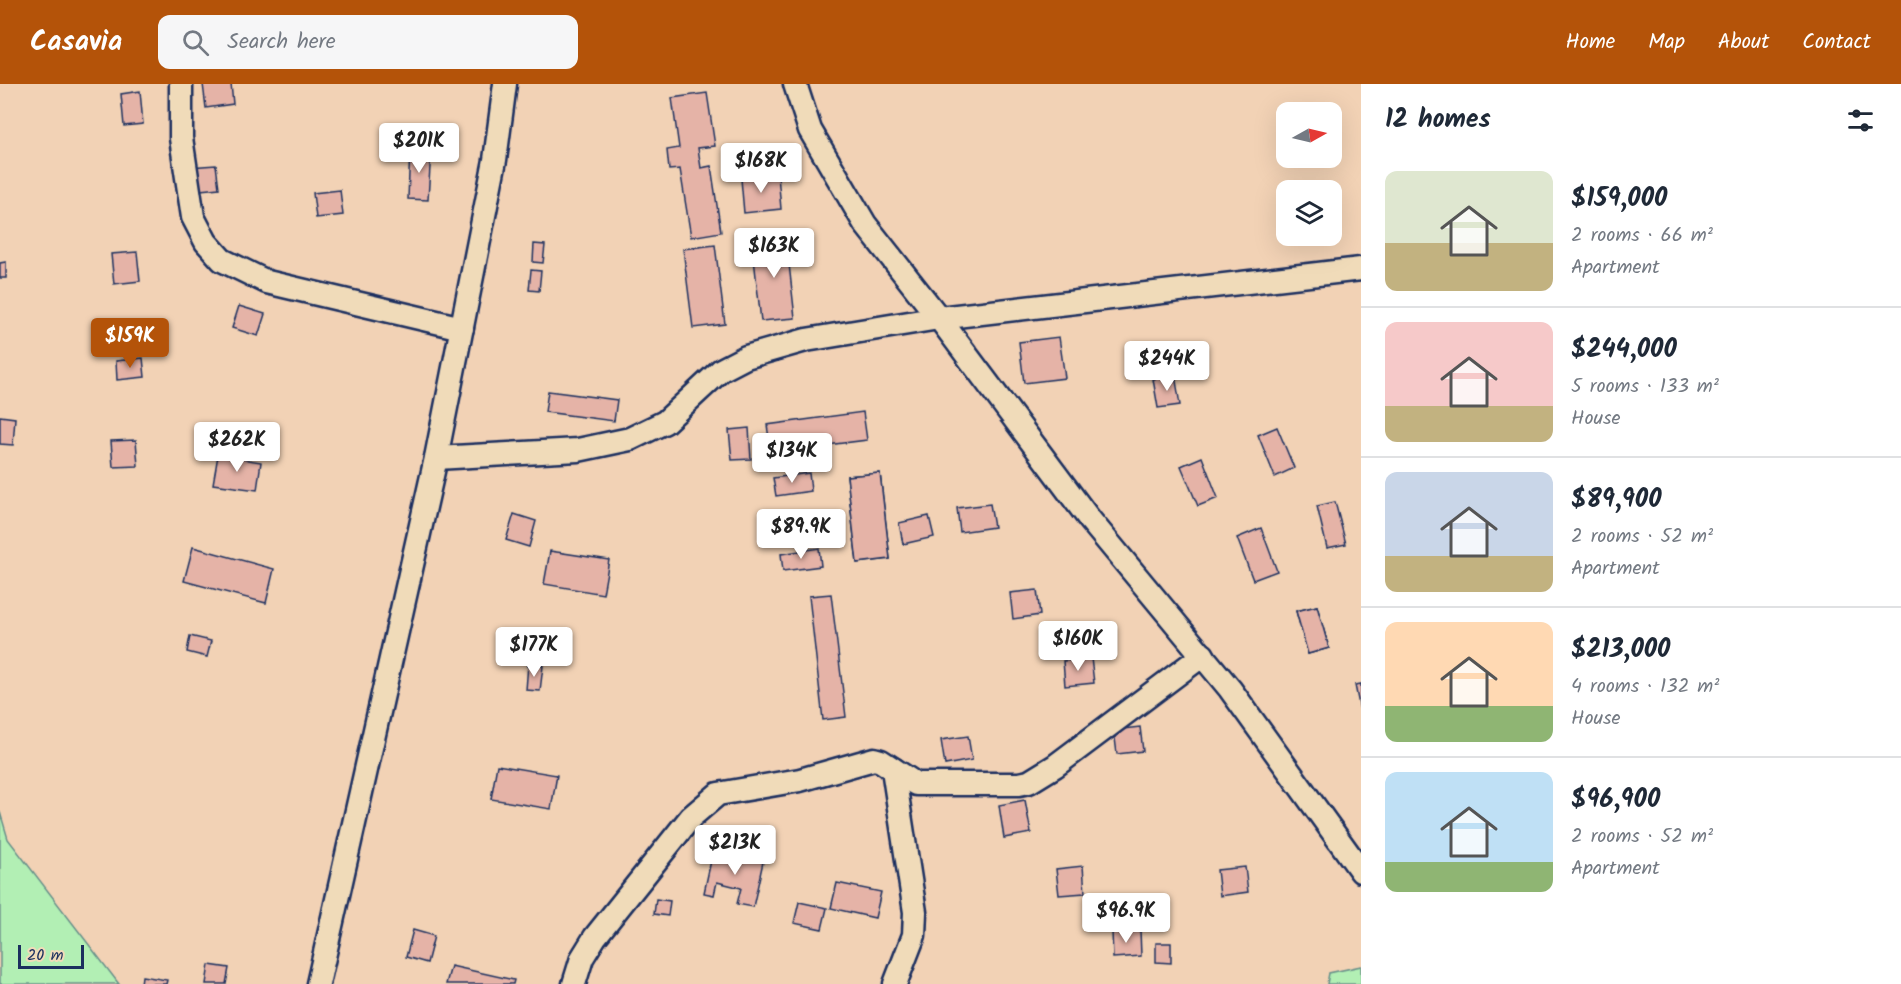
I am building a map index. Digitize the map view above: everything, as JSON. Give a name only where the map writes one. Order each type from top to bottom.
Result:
[{"type":"street","points":[[181,84],[181,138],[193,217],[206,242],[222,260],[267,282],[462,328]]},
{"type":"street","points":[[318,984],[436,458],[495,160],[505,84]]},
{"type":"street","points":[[795,84],[810,130],[864,224],[939,318],[1090,520],[1203,655],[1322,814],[1361,871]]},
{"type":"street","points":[[436,458],[578,450],[630,439],[665,422],[721,370],[746,357],[806,340],[939,318],[1361,269]]},
{"type":"street","points":[[574,984],[582,958],[595,937],[691,817],[718,794],[800,780],[867,760],[881,760],[916,784],[1029,782],[1055,766],[1203,655]]},
{"type":"street","points":[[893,769],[915,912],[914,935],[896,984]]},
{"type":"green space","points":[[0,812],[8,839],[119,984],[0,984]]},
{"type":"green space","points":[[1361,966],[1361,984],[1327,984],[1329,973]]},
{"type":"building","points":[[203,84],[231,84],[233,104],[206,108]]},
{"type":"building","points":[[140,91],[143,124],[124,126],[121,94]]},
{"type":"building","points":[[707,93],[715,146],[698,148],[701,168],[711,166],[721,232],[691,237],[680,169],[669,170],[667,150],[679,148],[672,98]]},
{"type":"building","points":[[410,148],[431,150],[428,200],[408,199]]},
{"type":"building","points":[[216,165],[219,188],[191,191],[189,167]]},
{"type":"building","points":[[778,175],[781,209],[744,213],[741,179]]},
{"type":"building","points":[[340,190],[343,215],[316,218],[313,193]]},
{"type":"building","points":[[786,237],[795,318],[761,321],[752,241]]},
{"type":"building","points":[[534,244],[545,245],[543,263],[533,262]]},
{"type":"building","points":[[715,245],[725,324],[693,328],[683,249]]},
{"type":"building","points":[[137,252],[140,281],[114,284],[111,254]]},
{"type":"building","points":[[6,262],[6,278],[0,278],[0,263]]},
{"type":"building","points":[[531,270],[541,271],[539,291],[529,290]]},
{"type":"building","points":[[239,306],[265,314],[258,336],[232,328]]},
{"type":"building","points":[[1059,337],[1065,378],[1024,383],[1019,342]]},
{"type":"building","points":[[143,358],[145,377],[117,380],[116,361]]},
{"type":"building","points":[[1175,375],[1180,405],[1158,408],[1153,379]]},
{"type":"building","points":[[548,391],[617,400],[614,421],[545,412]]},
{"type":"building","points":[[863,412],[867,440],[771,452],[767,425]]},
{"type":"building","points":[[0,416],[15,418],[13,445],[0,444]]},
{"type":"building","points":[[1277,427],[1294,468],[1275,477],[1258,435]]},
{"type":"building","points":[[749,428],[751,459],[732,460],[729,430]]},
{"type":"building","points":[[136,440],[138,466],[113,467],[111,441]]},
{"type":"building","points":[[218,455],[261,462],[257,490],[213,484]]},
{"type":"building","points":[[1202,457],[1218,498],[1198,506],[1181,466]]},
{"type":"building","points":[[809,473],[811,491],[776,496],[773,478]]},
{"type":"building","points":[[880,473],[890,559],[857,563],[847,476]]},
{"type":"building","points":[[880,473],[890,559],[857,563],[847,476]]},
{"type":"building","points":[[1335,502],[1346,544],[1327,548],[1317,506]]},
{"type":"building","points":[[990,504],[994,527],[960,532],[957,508]]},
{"type":"building","points":[[514,514],[536,521],[529,547],[506,540]]},
{"type":"building","points":[[812,515],[815,534],[780,539],[777,519]]},
{"type":"building","points":[[929,516],[934,537],[903,544],[899,523]]},
{"type":"building","points":[[1261,528],[1277,571],[1253,580],[1237,538]]},
{"type":"building","points":[[193,547],[274,569],[266,603],[184,581]]},
{"type":"building","points":[[819,548],[821,566],[783,571],[781,554]]},
{"type":"building","points":[[550,551],[609,560],[603,594],[544,584]]},
{"type":"building","points":[[1037,590],[1040,615],[1013,619],[1010,593]]},
{"type":"building","points":[[831,594],[846,717],[823,720],[809,596]]},
{"type":"building","points":[[1317,606],[1329,648],[1308,654],[1296,611]]},
{"type":"building","points":[[1317,606],[1329,648],[1308,654],[1296,611]]},
{"type":"building","points":[[190,636],[211,641],[207,657],[187,652]]},
{"type":"building","points":[[1091,658],[1094,683],[1065,686],[1063,661]]},
{"type":"building","points":[[528,664],[543,666],[540,691],[526,690]]},
{"type":"building","points":[[1361,684],[1361,715],[1355,685]]},
{"type":"building","points":[[1140,727],[1143,751],[1117,754],[1114,730]]},
{"type":"building","points":[[968,736],[972,760],[945,765],[941,740]]},
{"type":"building","points":[[497,765],[557,775],[551,809],[491,799]]},
{"type":"building","points":[[1025,800],[1031,833],[1004,838],[999,805]]},
{"type":"building","points":[[713,851],[763,862],[753,907],[737,904],[741,888],[717,882],[714,895],[704,893]]},
{"type":"building","points":[[1083,866],[1085,893],[1059,895],[1056,869]]},
{"type":"building","points":[[1245,867],[1248,892],[1220,896],[1217,870]]},
{"type":"building","points":[[837,883],[881,892],[875,918],[831,908]]},
{"type":"building","points":[[656,899],[670,901],[668,916],[654,914]]},
{"type":"building","points":[[799,902],[827,908],[822,929],[794,923]]},
{"type":"building","points":[[413,930],[434,936],[427,963],[406,957]]},
{"type":"building","points":[[1140,930],[1141,956],[1113,958],[1112,931]]},
{"type":"building","points":[[1156,943],[1171,943],[1171,963],[1156,962]]},
{"type":"building","points":[[209,965],[229,968],[226,984],[206,984]]},
{"type":"building","points":[[451,966],[514,980],[513,984],[446,984]]},
{"type":"building","points":[[142,976],[167,980],[166,984],[141,984]]}]
